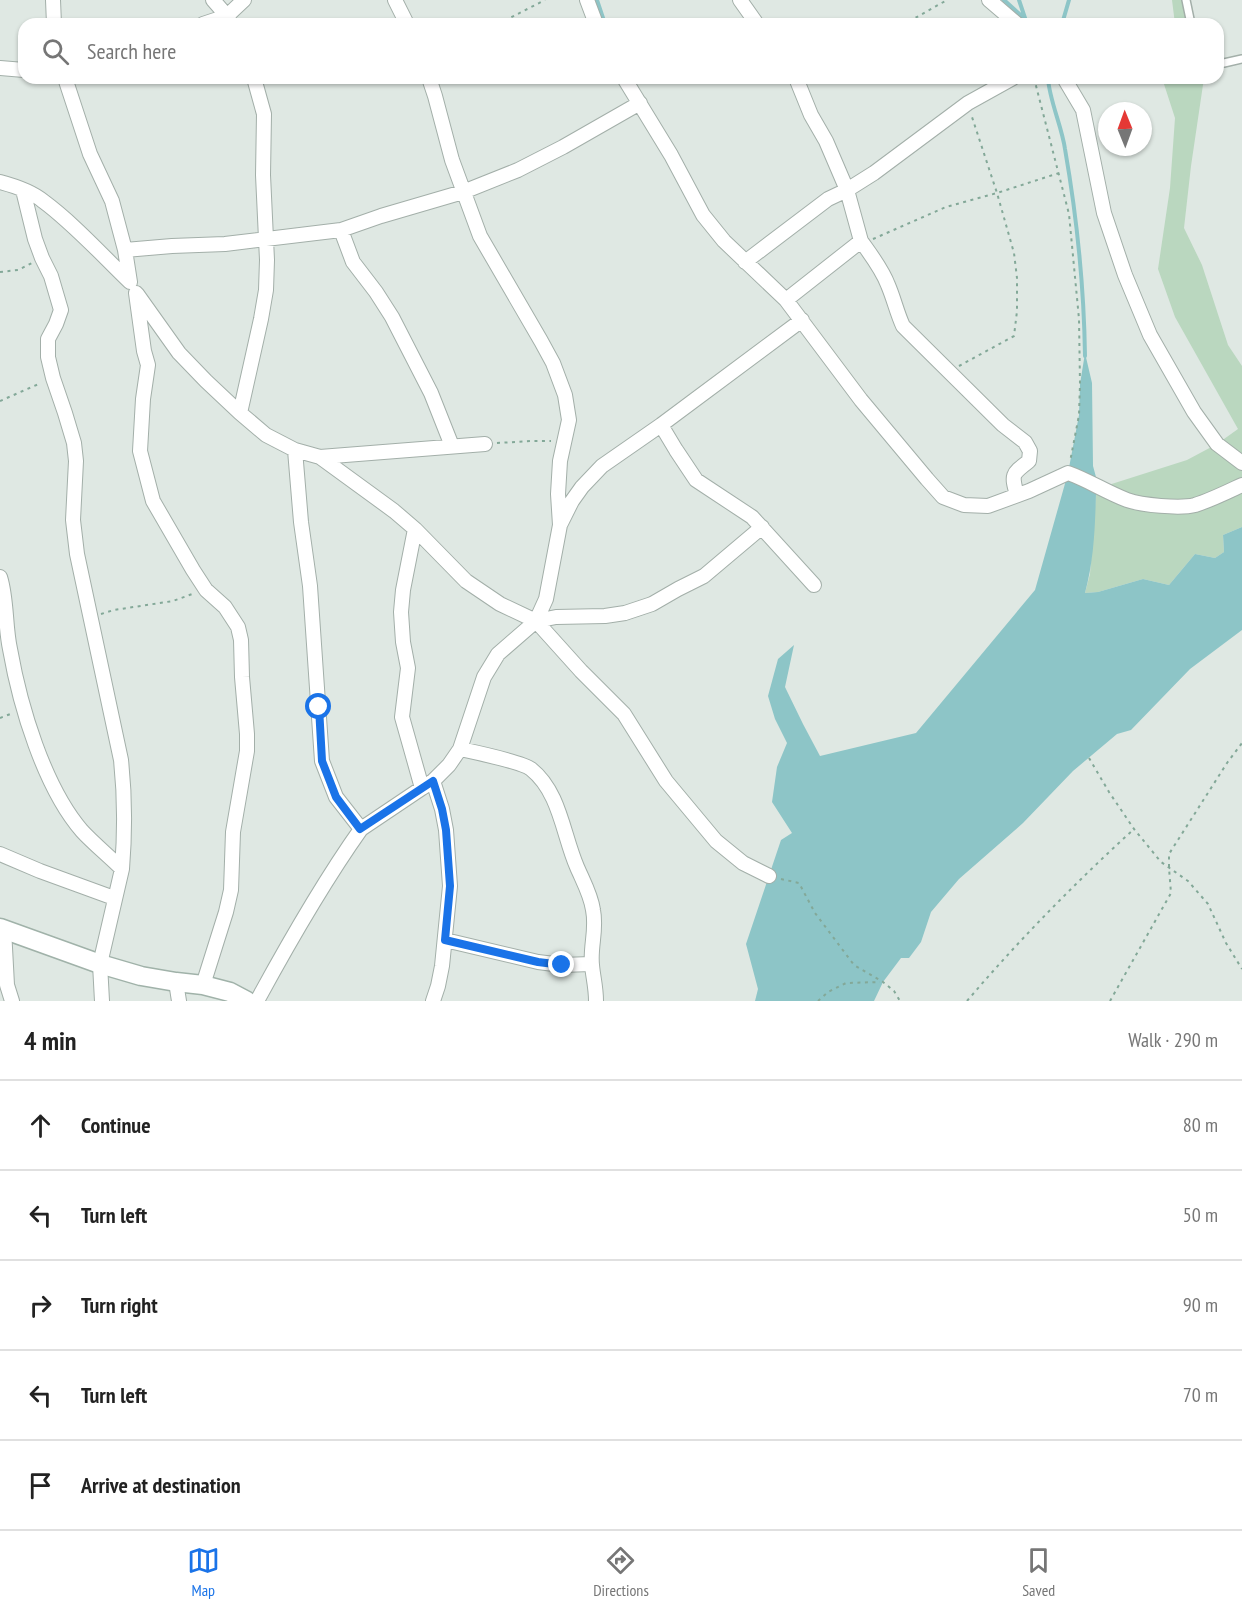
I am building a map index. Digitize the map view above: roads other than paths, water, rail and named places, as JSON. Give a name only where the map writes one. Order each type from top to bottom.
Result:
[{"type":"street","points":[[53,0],[54,18]]},
{"type":"street","points":[[213,0],[227,18]]},
{"type":"street","points":[[230,18],[244,0]]},
{"type":"street","points":[[395,0],[404,18]]},
{"type":"street","points":[[587,0],[594,18]]},
{"type":"street","points":[[740,0],[753,18]]},
{"type":"street","points":[[989,0],[1010,18]]},
{"type":"street","points":[[0,68],[18,70]]},
{"type":"street","points":[[67,84],[90,154],[112,201],[133,287],[148,365],[143,399],[140,451],[153,501],[206,590],[225,607],[238,627],[241,640],[247,752],[233,832],[231,890],[203,985]]},
{"type":"street","points":[[240,413],[266,290],[264,114],[256,84]]},
{"type":"street","points":[[257,1001],[297,928],[360,829],[428,785],[449,765],[460,749],[484,677],[498,654],[537,621],[546,599],[560,525],[558,494],[560,460],[568,420],[565,395],[541,340],[480,236],[452,160],[431,84]]},
{"type":"street","points":[[628,84],[671,155],[703,215],[745,262],[786,300],[861,400],[943,496],[964,505],[988,506],[1068,473],[1128,500],[1159,506],[1193,506],[1242,485]]},
{"type":"street","points":[[798,84],[847,190],[862,242],[875,260],[888,285],[903,326],[1003,425],[1025,442],[1030,451],[1029,461],[1016,471],[1013,480],[1017,495]]},
{"type":"street","points":[[745,262],[828,199],[874,173],[968,103],[1002,84]]},
{"type":"street","points":[[1068,84],[1083,110],[1104,213],[1125,275],[1150,335],[1205,428],[1217,444],[1242,463]]},
{"type":"street","points":[[125,250],[225,244],[341,230],[463,192],[535,162],[640,103]]},
{"type":"street","points":[[0,182],[42,200],[74,228],[133,287],[179,353],[206,381],[266,435],[295,450],[320,457],[394,510],[466,581],[501,604],[537,621],[581,671],[624,714],[666,780],[716,841],[743,863],[770,876]]},
{"type":"street","points":[[23,190],[35,238],[58,294],[61,310],[48,339],[48,357],[74,443],[76,460],[73,520],[76,554],[121,760],[125,793],[122,869],[100,964],[102,1001]]},
{"type":"street","points":[[341,230],[353,262],[392,317],[431,393],[452,446]]},
{"type":"street","points":[[786,300],[862,242]]},
{"type":"street","points":[[560,525],[572,501],[602,466],[802,320]]},
{"type":"street","points":[[661,425],[696,480],[752,517],[814,585]]},
{"type":"street","points":[[320,457],[485,444]]},
{"type":"street","points":[[295,450],[301,522],[310,586],[322,761],[336,797],[360,829]]},
{"type":"street","points":[[537,621],[605,616],[625,613],[652,604],[704,576],[762,527]]},
{"type":"street","points":[[415,529],[401,612],[408,668],[402,717],[428,785],[442,809],[446,830],[450,886],[445,940],[438,986],[433,1001]]},
{"type":"street","points":[[0,577],[5,622],[18,686],[30,729],[45,767],[62,803],[82,831],[122,869]]},
{"type":"street","points":[[460,749],[529,767],[551,794],[593,909],[596,929],[591,964],[596,987],[596,1001]]},
{"type":"street","points":[[0,854],[114,898]]},
{"type":"street","points":[[12,1001],[7,986],[2,928],[100,964],[141,976],[203,985],[230,992],[247,1001]]},
{"type":"street","points":[[445,940],[538,962],[562,965],[591,964]]},
{"type":"street","points":[[176,982],[179,1001]]},
{"type":"lane","points":[[1186,0],[1190,18]]},
{"type":"lane","points":[[1224,63],[1242,59]]},
{"type":"water","points":[[1085,353],[1092,383],[1093,466],[1099,488],[1096,494],[1092,556],[1085,593],[1098,592],[1143,579],[1169,585],[1195,554],[1215,558],[1224,552],[1223,535],[1242,527],[1242,630],[1190,669],[1131,730],[1117,734],[1073,771],[1023,823],[959,879],[931,912],[921,942],[909,958],[901,958],[883,982],[874,1001],[755,1001],[758,989],[746,944],[781,840],[792,833],[772,802],[777,767],[787,743],[775,719],[768,696],[778,659],[794,645],[785,687],[820,756],[916,733],[1035,590],[1068,473],[1079,415],[1080,384]]},
{"type":"waterway","points":[[597,0],[603,18]]},
{"type":"waterway","points":[[1004,0],[1024,18]]},
{"type":"waterway","points":[[1019,0],[1025,18]]},
{"type":"waterway","points":[[1064,18],[1069,0]]},
{"type":"waterway","points":[[1049,84],[1063,140],[1073,201],[1079,252],[1085,356]]}]
